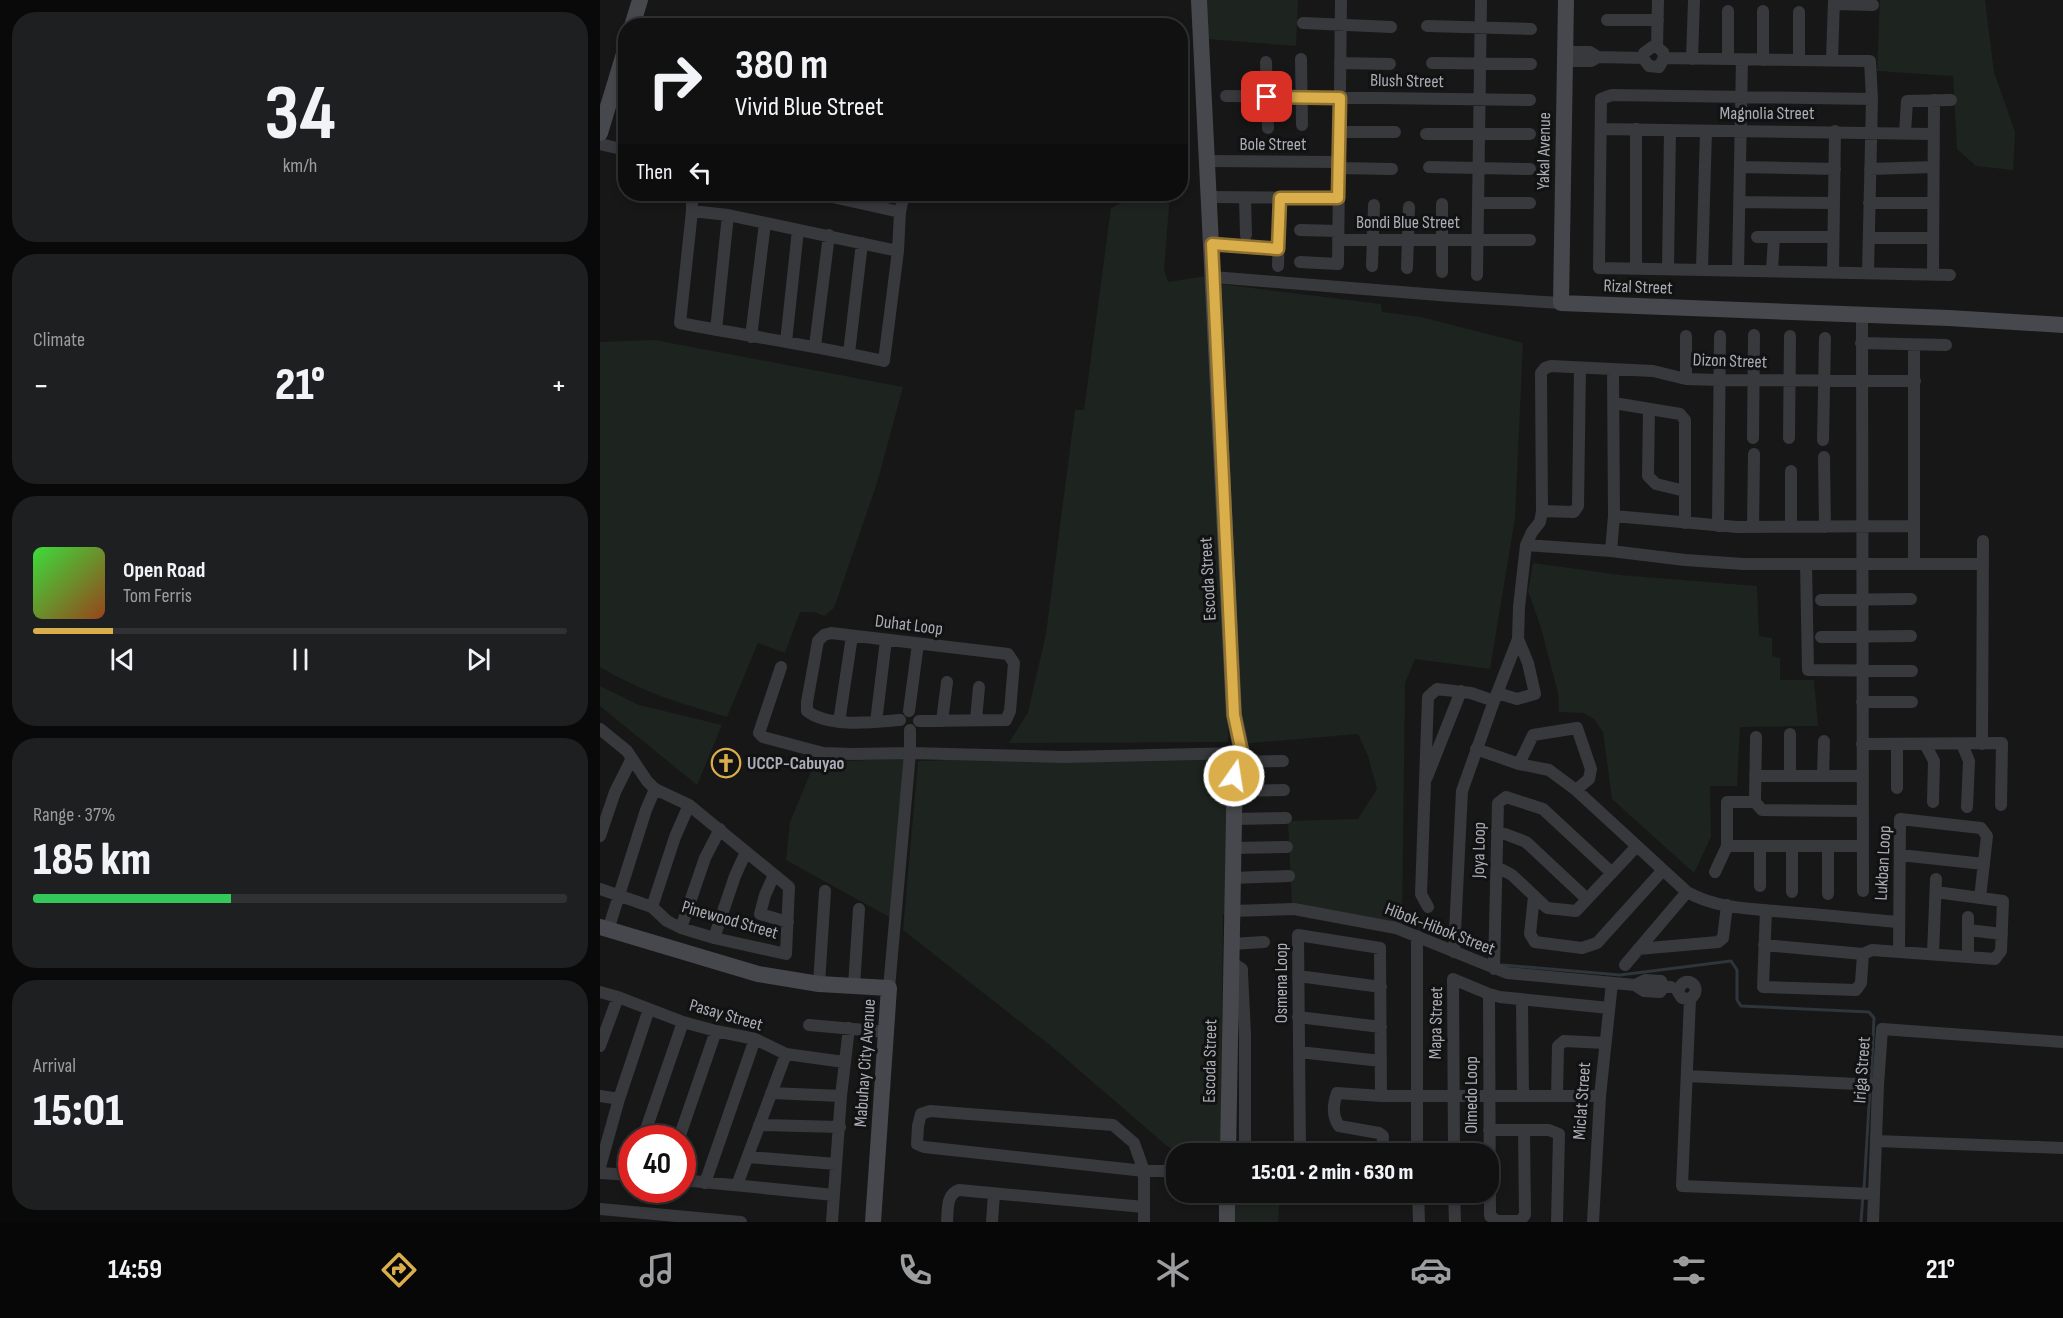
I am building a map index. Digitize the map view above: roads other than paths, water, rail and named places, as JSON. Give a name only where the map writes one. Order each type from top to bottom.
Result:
[{"type":"street","points":[[634,18],[640,0]]},
{"type":"street","name":"Escoda Street","points":[[1199,0],[1234,715],[1238,757],[1234,791],[1228,1143]]},
{"type":"street","points":[[1300,262],[1338,264],[1341,0]]},
{"type":"street","points":[[1477,275],[1481,0]]},
{"type":"street","name":"Yakal Avenue","points":[[1561,303],[1566,0]]},
{"type":"street","points":[[1657,47],[1658,0]]},
{"type":"street","points":[[1692,59],[1694,0]]},
{"type":"street","points":[[1832,60],[1834,2],[1873,5]]},
{"type":"street","points":[[1728,11],[1728,59]]},
{"type":"street","points":[[1763,11],[1763,60]]},
{"type":"street","points":[[1798,60],[1799,12]]},
{"type":"street","points":[[1607,20],[1658,20]]},
{"type":"street","points":[[1303,22],[1391,27]]},
{"type":"street","points":[[1427,26],[1531,30]]},
{"type":"street","points":[[1657,47],[1663,51],[1664,58],[1663,63],[1654,68],[1645,63],[1644,58],[1647,49],[1657,47]]},
{"type":"street","points":[[1565,56],[1590,52],[1598,57],[1644,58]]},
{"type":"street","points":[[1664,58],[1870,61],[1872,99],[1868,272]]},
{"type":"street","points":[[1301,59],[1302,125]]},
{"type":"street","points":[[1738,270],[1742,59]]},
{"type":"street","points":[[1266,62],[1268,128]]},
{"type":"street","points":[[1340,63],[1390,64]]},
{"type":"street","points":[[1432,63],[1531,64]]},
{"type":"street","points":[[600,133],[618,73]]},
{"type":"street","points":[[1872,99],[1612,95],[1601,99],[1599,268],[1950,275]]},
{"type":"street","name":"Blush Street","points":[[1226,96],[1530,100]]},
{"type":"street","points":[[1933,274],[1934,100]]},
{"type":"street","points":[[1905,134],[1907,101],[1951,100]]},
{"type":"street","name":"Magnolia Street","points":[[1601,129],[1933,134]]},
{"type":"street","points":[[1636,129],[1636,268]]},
{"type":"street","points":[[1668,269],[1670,130]]},
{"type":"street","points":[[1702,269],[1706,131]]},
{"type":"street","points":[[1339,132],[1395,132]]},
{"type":"street","points":[[1833,271],[1835,132]]},
{"type":"street","points":[[1426,134],[1530,134]]},
{"type":"street","points":[[600,144],[618,148]]},
{"type":"street","name":"Bole Street","points":[[1208,161],[1392,169]]},
{"type":"street","points":[[1429,167],[1530,169]]},
{"type":"street","points":[[1740,167],[1834,169]]},
{"type":"street","points":[[1870,169],[1933,167]]},
{"type":"street","points":[[1209,197],[1338,198]]},
{"type":"street","points":[[1245,198],[1246,235]]},
{"type":"street","points":[[1278,266],[1280,198]]},
{"type":"street","points":[[692,201],[680,323],[814,346],[884,361],[902,201]]},
{"type":"street","points":[[850,201],[900,212]]},
{"type":"street","points":[[1740,202],[1834,203]]},
{"type":"street","points":[[1478,203],[1530,203]]},
{"type":"street","points":[[1869,203],[1933,203]]},
{"type":"street","points":[[1442,204],[1442,272]]},
{"type":"street","points":[[1372,266],[1374,205]]},
{"type":"street","points":[[1407,268],[1409,207]]},
{"type":"street","points":[[692,211],[728,215],[898,251]]},
{"type":"street","points":[[716,330],[728,215]]},
{"type":"street","points":[[751,337],[765,223]]},
{"type":"street","points":[[786,342],[798,230]]},
{"type":"street","name":"Bondi Blue Street","points":[[1300,230],[1373,241],[1530,240]]},
{"type":"street","points":[[814,346],[829,235]]},
{"type":"street","points":[[1756,237],[1833,237]]},
{"type":"street","points":[[1772,270],[1774,237]]},
{"type":"street","points":[[1869,238],[1933,238]]},
{"type":"street","points":[[849,353],[862,243]]},
{"type":"street","points":[[1212,244],[1278,249]]},
{"type":"street","name":"Rizal Street","points":[[1213,277],[1561,303],[1949,318],[2063,325]]},
{"type":"street","points":[[1862,315],[1863,891]]},
{"type":"street","points":[[1753,438],[1754,335]]},
{"type":"street","points":[[1686,336],[1686,379]]},
{"type":"street","points":[[1718,526],[1720,336]]},
{"type":"street","points":[[1789,438],[1790,336]]},
{"type":"street","points":[[1822,440],[1825,338]]},
{"type":"street","points":[[1861,344],[1946,345]]},
{"type":"street","points":[[1914,345],[1914,563]]},
{"type":"street","name":"Dizon Street","points":[[1542,511],[1541,373],[1545,368],[1551,366],[1653,371],[1686,379],[1914,381]]},
{"type":"street","points":[[1454,951],[1462,791],[1518,639],[1526,545],[1540,522],[1542,511],[1574,512],[1578,506],[1580,368]]},
{"type":"street","points":[[1611,551],[1614,516],[1613,370]]},
{"type":"street","points":[[1614,403],[1680,414],[1685,420],[1685,523]]},
{"type":"street","points":[[1649,409],[1648,476],[1656,484],[1685,490]]},
{"type":"street","points":[[1753,527],[1754,454]]},
{"type":"street","points":[[1824,457],[1825,527]]},
{"type":"street","points":[[1791,471],[1791,527]]},
{"type":"street","points":[[1614,516],[1718,526],[1914,526]]},
{"type":"street","points":[[1982,744],[1983,541]]},
{"type":"street","points":[[1526,545],[1743,564],[1983,564]]},
{"type":"street","points":[[1806,564],[1808,670],[1911,671]]},
{"type":"street","points":[[1821,600],[1911,599]]},
{"type":"street","name":"Duhat Loop","points":[[905,716],[876,722],[839,722],[814,717],[807,711],[818,641],[824,634],[1008,654],[1014,663],[1010,711],[1006,720],[942,721],[914,725]]},
{"type":"street","points":[[839,722],[852,636]]},
{"type":"street","points":[[1821,637],[1911,636]]},
{"type":"street","points":[[1428,907],[1421,894],[1428,697],[1437,689],[1517,699],[1535,694],[1528,663],[1518,639]]},
{"type":"street","points":[[876,722],[886,640]]},
{"type":"street","points":[[889,988],[910,753],[916,714],[905,716],[918,644]]},
{"type":"street","points":[[781,667],[759,733],[763,737],[823,753],[1238,757],[1283,761]]},
{"type":"street","points":[[942,721],[947,682]]},
{"type":"street","points":[[976,720],[979,687]]},
{"type":"street","points":[[1424,786],[1461,691]]},
{"type":"street","points":[[1862,702],[1912,702]]},
{"type":"street","points":[[1519,764],[1533,735],[1576,728],[1591,768],[1590,779],[1576,790]]},
{"type":"street","points":[[601,734],[627,751],[655,789],[689,805],[789,887],[788,922],[760,914],[774,875]]},
{"type":"street","points":[[1790,734],[1790,776]]},
{"type":"street","points":[[1755,737],[1755,802],[1762,810],[1863,811]]},
{"type":"street","points":[[1823,776],[1824,741]]},
{"type":"street","points":[[1863,744],[2002,743],[2001,805]]},
{"type":"street","points":[[1897,744],[1897,788]]},
{"type":"street","points":[[1925,744],[1934,762],[1932,802]]},
{"type":"street","points":[[1962,744],[1969,761],[1967,807]]},
{"type":"street","points":[[1476,748],[1519,764],[1549,770],[1576,790],[1687,892],[1700,900],[1766,910],[1899,922]]},
{"type":"street","points":[[600,836],[615,792],[632,758]]},
{"type":"street","points":[[1755,776],[1863,776]]},
{"type":"street","points":[[604,928],[619,895],[655,789]]},
{"type":"street","points":[[1234,791],[1284,790]]},
{"type":"street","name":"Joya Loop","points":[[1494,969],[1498,804],[1506,797],[1543,809],[1612,873]]},
{"type":"street","points":[[1715,872],[1726,846],[1727,802],[1755,802]]},
{"type":"street","points":[[652,907],[675,837],[689,805]]},
{"type":"street","points":[[1234,819],[1286,818]]},
{"type":"street","name":"Lukban Loop","points":[[1899,951],[1900,819],[1981,828],[1987,836],[1980,898]]},
{"type":"street","points":[[681,928],[705,858],[720,830]]},
{"type":"street","points":[[1497,831],[1526,843],[1587,899]]},
{"type":"street","points":[[1497,867],[1512,875],[1547,908],[1576,910],[1636,846]]},
{"type":"street","points":[[1726,846],[1863,846]]},
{"type":"street","points":[[1760,846],[1760,886]]},
{"type":"street","points":[[1792,846],[1792,892]]},
{"type":"street","points":[[1828,846],[1828,894]]},
{"type":"street","points":[[1233,848],[1287,847]]},
{"type":"street","points":[[714,938],[735,876],[746,852]]},
{"type":"street","points":[[1900,855],[1984,864]]},
{"type":"street","points":[[1534,896],[1530,934],[1535,942],[1582,948],[1597,943],[1663,870]]},
{"type":"street","points":[[1232,878],[1288,876]]},
{"type":"street","points":[[1933,954],[1936,879]]},
{"type":"street","name":"Pinewood Street","points":[[600,889],[652,907],[667,921],[681,928],[786,954],[788,922]]},
{"type":"street","points":[[819,984],[825,891]]},
{"type":"street","points":[[1625,965],[1687,892]]},
{"type":"street","points":[[1764,945],[1863,954],[1872,950],[1899,951],[1995,959],[2001,951],[2003,901],[1936,892]]},
{"type":"street","points":[[1638,949],[1718,942],[1723,938],[1727,905]]},
{"type":"street","points":[[854,986],[859,909]]},
{"type":"street","name":"Hibok-Hibok Street","points":[[1232,911],[1294,909],[1377,923],[1417,936],[1507,973],[1635,985],[1644,991],[1660,992],[1664,987],[1679,988],[1684,982],[1690,982],[1696,991],[1690,999],[1687,1076]]},
{"type":"street","points":[[1766,910],[1763,987],[1856,990],[1861,983],[1863,954]]},
{"type":"street","points":[[1968,957],[1968,923],[2002,934]]},
{"type":"street","name":"Mabuhay City Avenue","points":[[604,928],[758,974],[819,984],[889,988],[873,1222]]},
{"type":"street","name":"Osmena Loop","points":[[1300,1143],[1298,935],[1380,948],[1382,1096]]},
{"type":"street","points":[[1417,936],[1418,1143]]},
{"type":"street","points":[[1231,944],[1264,942]]},
{"type":"street","points":[[1231,962],[1242,969],[1245,1143]]},
{"type":"street","points":[[1298,976],[1381,987]]},
{"type":"street","name":"Mapa Street","points":[[1454,1143],[1452,979],[1489,994],[1609,1008]]},
{"type":"street","name":"Miclat Street","points":[[1593,1222],[1600,1096],[1612,983]]},
{"type":"street","name":"Pasay Street","points":[[600,992],[683,1022],[754,1039],[786,1054],[844,1062]]},
{"type":"street","name":"Olmedo Loop","points":[[1489,994],[1490,1216],[1497,1221],[1520,1221],[1525,1215],[1524,1130]]},
{"type":"street","points":[[600,1046],[618,997]]},
{"type":"street","points":[[1522,999],[1523,1096]]},
{"type":"street","points":[[600,1167],[619,1099],[650,1009]]},
{"type":"street","points":[[1298,1017],[1381,1027]]},
{"type":"street","points":[[647,1125],[683,1022]]},
{"type":"street","points":[[809,1025],[886,1032]]},
{"type":"street","points":[[832,1222],[841,1096],[849,1028]]},
{"type":"street","name":"Iriga Street","points":[[1873,1222],[1882,1029],[2063,1042]]},
{"type":"street","points":[[683,1125],[716,1031]]},
{"type":"street","points":[[705,1182],[754,1039]]},
{"type":"street","points":[[1557,1096],[1558,1046],[1564,1041],[1605,1043]]},
{"type":"street","points":[[1299,1052],[1381,1061]]},
{"type":"street","points":[[737,1185],[786,1054]]},
{"type":"street","points":[[1874,1194],[1682,1186],[1687,1076],[1878,1085]]},
{"type":"street","points":[[771,1093],[841,1096]]},
{"type":"street","points":[[1383,1143],[1383,1136],[1379,1133],[1339,1126],[1335,1119],[1337,1093],[1382,1096],[1600,1096]]},
{"type":"street","points":[[600,1096],[619,1099]]},
{"type":"street","points":[[1144,1222],[1144,1171],[1134,1143],[1113,1125],[930,1111],[921,1114],[917,1143],[924,1147],[1144,1171],[1166,1172]]},
{"type":"street","points":[[759,1125],[840,1127]]},
{"type":"street","points":[[1490,1130],[1549,1130],[1559,1134],[1557,1222]]},
{"type":"street","points":[[1876,1141],[2063,1148]]},
{"type":"street","points":[[748,1157],[836,1164]]},
{"type":"street","points":[[600,1173],[618,1174]]},
{"type":"street","points":[[696,1181],[834,1195]]},
{"type":"street","points":[[947,1222],[948,1205],[954,1191],[959,1190],[1144,1207]]},
{"type":"street","points":[[992,1222],[994,1194]]},
{"type":"street","points":[[1227,1203],[1227,1222]]},
{"type":"street","points":[[1418,1203],[1419,1222]]},
{"type":"street","points":[[1454,1203],[1455,1222]]},
{"type":"street","points":[[600,1209],[741,1222]]},
{"type":"waterway","points":[[1502,965],[1620,975],[1731,961],[1737,970],[1737,1000],[1741,1006],[1869,1012],[1874,1018],[1871,1081]]},
{"type":"waterway","points":[[1864,1189],[1870,1088]]},
{"type":"waterway","points":[[1861,1222],[1863,1195]]},
{"type":"place","name":"UCCP-Cabuyao","points":[[726,763]]}]
